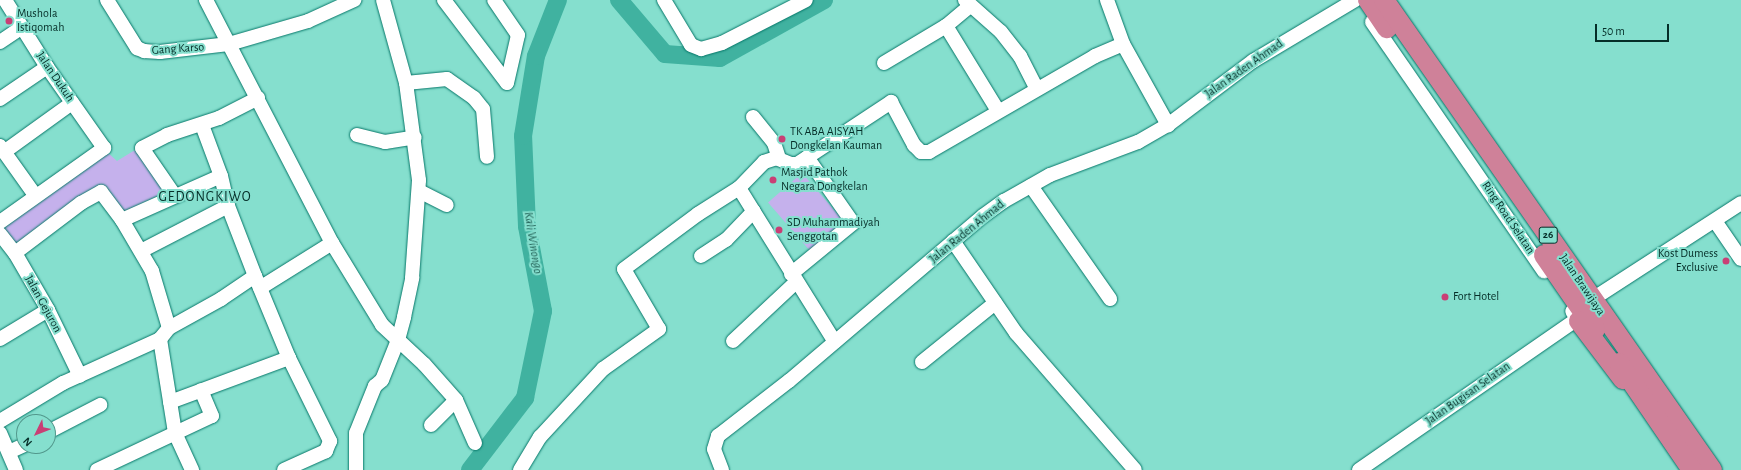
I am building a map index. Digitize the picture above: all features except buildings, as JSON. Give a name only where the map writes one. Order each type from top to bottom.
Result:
[{"type":"highway","name":"Jalan Brawijaya","points":[[1368,0],[1692,470]]},
{"type":"highway","name":"Jalan Brawijaya","points":[[1394,6],[1618,338],[1712,470]]},
{"type":"highway","name":"Ring Road Selatan","points":[[1577,319],[1665,432]]},
{"type":"street","name":"Gang Karso","points":[[107,0],[135,45],[141,51],[183,51],[229,44]]},
{"type":"street","points":[[206,0],[332,243],[382,325],[456,400],[475,443]]},
{"type":"street","points":[[229,44],[308,21],[354,0]]},
{"type":"street","points":[[356,470],[356,433],[395,338],[412,278],[418,191],[415,137],[406,83],[383,0]]},
{"type":"street","points":[[444,0],[507,83],[517,32],[494,0]]},
{"type":"street","points":[[664,0],[691,45],[701,49],[722,43],[806,0]]},
{"type":"street","points":[[1107,0],[1123,44],[1165,119]]},
{"type":"street","name":"Jalan Raden Ahmad","points":[[722,470],[714,449],[718,436],[835,342],[953,241],[1004,201],[1057,172],[1138,142],[1165,119],[1253,61],[1356,0]]},
{"type":"street","name":"Ring Road Selatan","points":[[1356,0],[1577,319]]},
{"type":"street","name":"Jalan Dukuh","points":[[7,1],[47,67],[104,147],[101,152],[35,195]]},
{"type":"street","points":[[884,63],[946,26],[968,3],[1001,32],[1020,56],[1037,89]]},
{"type":"street","points":[[1394,6],[1599,295],[1618,338]]},
{"type":"street","points":[[946,26],[998,112]]},
{"type":"street","points":[[0,42],[22,27]]},
{"type":"street","points":[[520,470],[540,437],[603,369],[659,329],[624,269],[698,214],[739,188],[764,162],[772,158],[779,158],[793,165],[890,102],[914,144],[924,153],[1095,56],[1123,44]]},
{"type":"street","points":[[0,99],[47,67]]},
{"type":"street","points":[[406,83],[447,79],[474,98],[484,109],[487,157]]},
{"type":"street","points":[[175,196],[142,148],[167,135],[202,125],[258,98]]},
{"type":"street","points":[[0,222],[35,195],[2,149],[72,103]]},
{"type":"street","points":[[752,117],[774,142],[779,158]]},
{"type":"street","points":[[202,125],[221,176],[228,206],[258,282],[289,358],[330,444],[326,451],[284,470]]},
{"type":"street","points":[[357,135],[385,142],[415,137]]},
{"type":"street","points":[[733,341],[793,278],[853,223],[807,157]]},
{"type":"street","points":[[122,220],[221,176]]},
{"type":"street","points":[[1031,186],[1110,299]]},
{"type":"street","points":[[739,188],[793,278],[835,342]]},
{"type":"street","points":[[418,191],[447,205]]},
{"type":"street","points":[[15,253],[99,192],[122,220],[141,251],[157,285],[164,334],[170,402],[176,433],[192,470]]},
{"type":"street","points":[[1599,295],[1741,204]]},
{"type":"street","points":[[141,251],[228,206]]},
{"type":"street","points":[[701,256],[726,240],[754,211]]},
{"type":"street","points":[[1715,221],[1741,259]]},
{"type":"street","name":"Jalan Gejuron","points":[[0,234],[15,253],[48,310],[80,376]]},
{"type":"street","points":[[953,241],[994,303],[1016,333],[1135,470]]},
{"type":"street","points":[[0,421],[63,383],[164,334],[221,299],[258,282],[332,243]]},
{"type":"street","points":[[922,362],[994,303]]},
{"type":"street","points":[[0,339],[48,310]]},
{"type":"street","name":"Jalan Bugisan Selatan","points":[[1359,470],[1577,319]]},
{"type":"street","points":[[170,402],[289,358]]},
{"type":"street","points":[[96,470],[212,416],[201,390]]},
{"type":"street","points":[[431,425],[456,400]]},
{"type":"street","points":[[56,428],[100,405]]},
{"type":"street","points":[[0,433],[16,470]]},
{"type":"street","points":[[9,452],[16,449]]},
{"type":"shaded area","points":[[140,147],[169,190],[118,215],[101,192],[16,246],[0,226],[106,151],[117,161]]},
{"type":"shaded area","points":[[802,173],[845,222],[811,252],[768,203]]},
{"type":"waterway","name":"Kali Winongo","points":[[470,470],[525,398],[543,311],[527,226],[523,136],[536,56],[558,0]]},
{"type":"waterway","name":"Kali Winongo","points":[[619,0],[665,54],[720,58],[824,0]]},
{"type":"place","name":"Mushola Istiqomah","points":[[9,21]]},
{"type":"place","name":"TK ABA AISYAH Dongkelan Kauman","points":[[782,139]]},
{"type":"place","name":"Masjid Pathok Negara Dongkelan","points":[[773,180]]},
{"type":"place","name":"SD Muhammadiyah Senggotan","points":[[779,230]]},
{"type":"place","name":"Kost Dumess Exclusive","points":[[1726,261]]},
{"type":"place","name":"Fort Hotel","points":[[1445,297]]},
{"type":"district","name":"GEDONGKIWO","points":[[205,197]]}]
